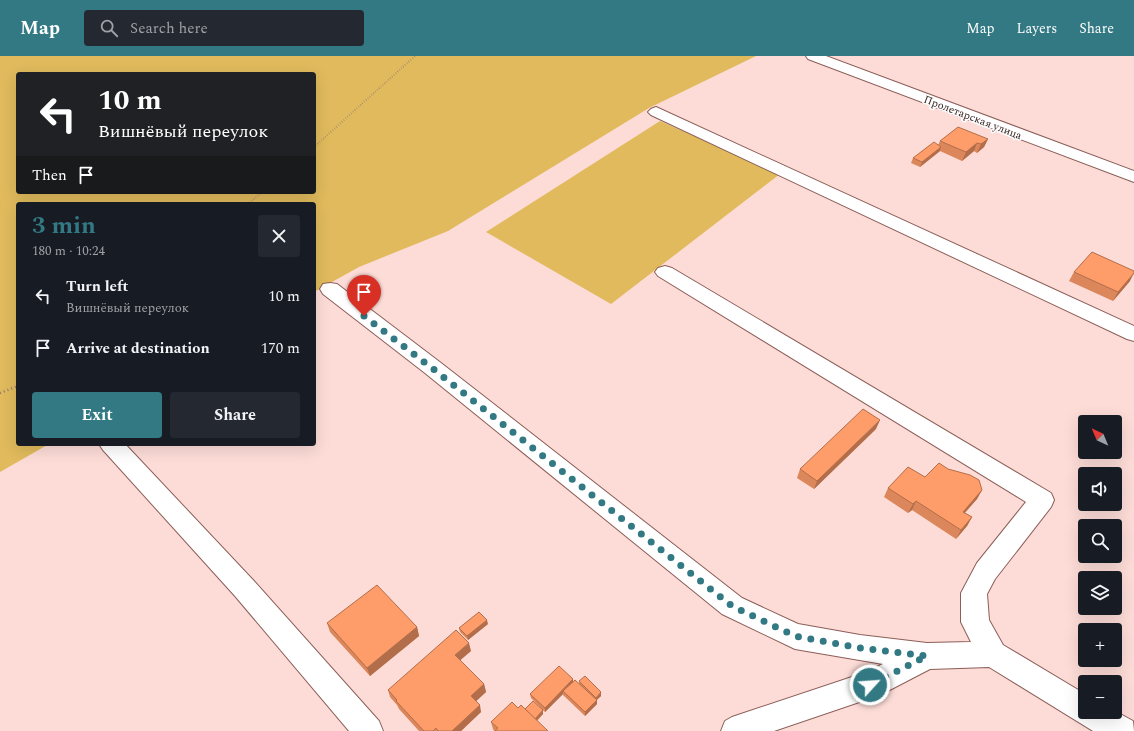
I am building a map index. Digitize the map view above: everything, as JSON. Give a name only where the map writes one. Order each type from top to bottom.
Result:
[{"type":"street","name":"Пролетарская улица","points":[[813,56],[1134,177]]},
{"type":"street","points":[[656,112],[1134,334]]},
{"type":"street","points":[[664,272],[1042,500],[986,571],[974,594],[975,622],[992,654],[1078,706]]},
{"type":"street","points":[[330,289],[732,606],[795,636],[860,648],[927,656],[992,654]]},
{"type":"street","points":[[113,446],[244,588],[368,731]]},
{"type":"street","points":[[736,731],[742,727],[870,685],[927,656]]},
{"type":"street","points":[[1101,719],[1122,731]]},
{"type":"path","points":[[316,145],[415,56]]},
{"type":"path","points":[[250,202],[260,194]]},
{"type":"path","points":[[0,393],[16,387]]},
{"type":"shaded area","points":[[0,56],[756,56],[649,108],[448,231],[359,267],[316,291],[316,202],[16,202],[16,446],[46,446],[0,472]]},
{"type":"shaded area","points":[[660,121],[780,174],[611,304],[486,232]]},
{"type":"building","points":[[958,127],[988,139],[981,144],[977,143],[966,152],[940,141]]},
{"type":"building","points":[[934,142],[941,147],[922,162],[913,158]]},
{"type":"building","points":[[1092,252],[1134,271],[1134,273],[1118,292],[1074,272]]},
{"type":"building","points":[[863,409],[880,420],[817,481],[800,469]]},
{"type":"building","points":[[939,463],[948,469],[970,475],[979,480],[982,490],[963,512],[972,517],[961,530],[916,501],[913,504],[888,488],[908,467],[925,477]]},
{"type":"building","points":[[377,585],[417,627],[367,668],[327,623]]},
{"type":"building","points":[[479,612],[487,620],[467,636],[459,628]]},
{"type":"building","points":[[456,630],[469,643],[455,655],[484,684],[471,696],[480,705],[452,731],[438,731],[436,728],[433,731],[424,731],[396,701],[397,700],[388,690]]},
{"type":"building","points":[[559,666],[573,679],[545,708],[530,694]]},
{"type":"building","points":[[585,676],[601,692],[596,698],[579,681]]},
{"type":"building","points":[[575,680],[597,700],[585,712],[563,691]]},
{"type":"building","points":[[533,701],[543,710],[535,719],[525,709]]},
{"type":"building","points":[[512,702],[518,708],[521,705],[548,731],[495,731],[498,728],[491,722]]},
{"type":"route","points":[[364,316],[432,368],[732,606],[795,636],[860,648],[927,656],[870,685]]}]
